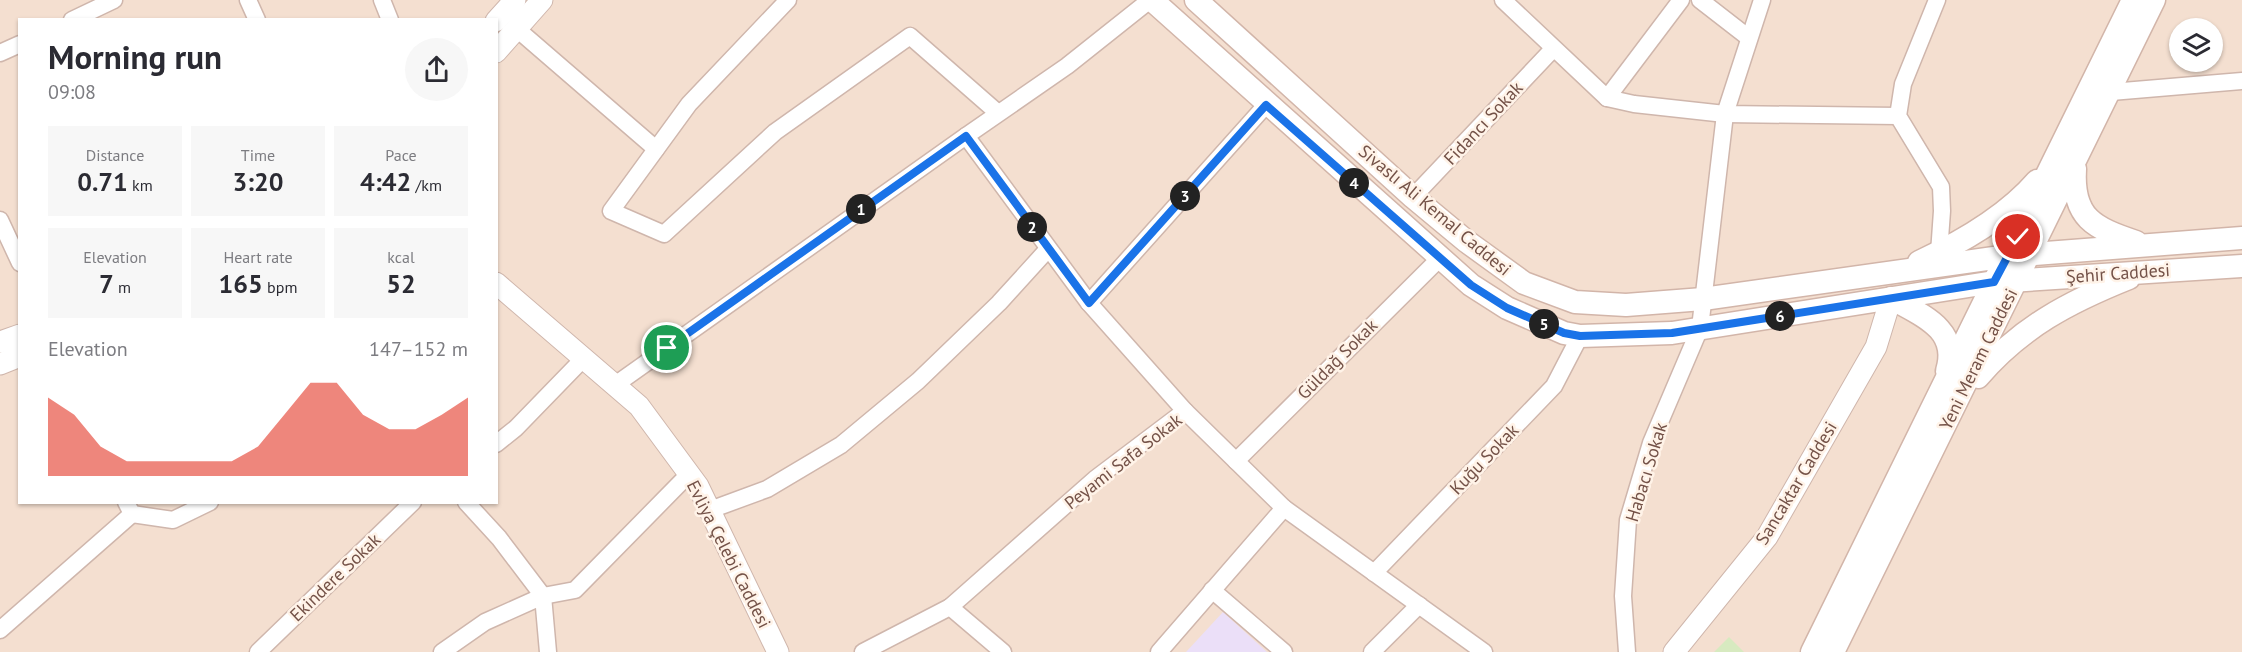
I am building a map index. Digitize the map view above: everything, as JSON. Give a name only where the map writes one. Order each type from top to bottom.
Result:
[{"type":"main road","name":"Sivaslı Ali Kemal Caddesi","points":[[1151,0],[1266,105],[1471,285],[1507,308],[1564,333],[1580,336],[1672,333],[2006,281]]},
{"type":"main road","name":"Sivaslı Ali Kemal Caddesi","points":[[1196,0],[1413,197],[1466,241],[1524,283],[1575,302],[1626,305],[1703,299],[2019,255]]},
{"type":"main road","name":"Yeni Meram Caddesi","points":[[1833,652],[1951,393],[2066,160],[2133,0]]},
{"type":"main road","name":"Yeni Meram Caddesi","points":[[2066,160],[2111,92],[2154,0]]},
{"type":"main road","points":[[1898,271],[1939,253],[1987,225],[2023,198],[2066,160],[2074,192],[2086,216],[2107,233],[2146,245]]},
{"type":"main road","name":"Şehir Caddesi","points":[[2019,255],[2242,238]]},
{"type":"main road","name":"Şehir Caddesi","points":[[2006,281],[2149,270],[2242,266]]},
{"type":"main road","points":[[1951,393],[2042,319],[2092,293],[2149,270]]},
{"type":"main road","points":[[1890,298],[1938,327],[1950,344],[1951,393]]},
{"type":"main road","name":"Yeni Meram Caddesi","points":[[1812,652],[1951,393]]},
{"type":"street","points":[[78,14],[114,0]]},
{"type":"street","points":[[248,0],[256,18]]},
{"type":"street","points":[[382,0],[389,18]]},
{"type":"street","points":[[498,19],[515,0]]},
{"type":"street","points":[[498,50],[542,0]]},
{"type":"street","points":[[788,0],[688,104],[611,211],[664,234],[775,132],[910,36],[998,113]]},
{"type":"street","points":[[615,385],[1066,66],[1151,0]]},
{"type":"street","points":[[1503,0],[1607,98],[1634,104],[1725,114],[1898,116]]},
{"type":"street","points":[[1607,98],[1681,0]]},
{"type":"street","points":[[1700,0],[1749,38]]},
{"type":"street","name":"Habacı Sokak","points":[[1627,652],[1623,596],[1629,520],[1651,443],[1700,328],[1725,114],[1762,0]]},
{"type":"street","points":[[1937,0],[1904,84],[1898,116],[1941,187],[1939,253]]},
{"type":"street","points":[[517,28],[656,149]]},
{"type":"street","points":[[0,53],[18,45]]},
{"type":"street","name":"Fidancı Sokak","points":[[1413,197],[1553,49]]},
{"type":"street","points":[[2111,92],[2242,81]]},
{"type":"street","points":[[1089,303],[1266,105]]},
{"type":"street","points":[[966,136],[1089,303],[1185,411]]},
{"type":"street","points":[[0,220],[18,259]]},
{"type":"street","points":[[710,510],[767,489],[841,445],[918,381],[999,303],[1048,249]]},
{"type":"street","name":"Güldağ Sokak","points":[[1236,461],[1439,259]]},
{"type":"street","name":"Evliya Çelebi Caddesi","points":[[498,288],[639,406],[689,474],[710,510],[778,652]]},
{"type":"street","name":"Sancaktar Caddesi","points":[[1674,652],[1767,537],[1876,346],[1890,298]]},
{"type":"street","points":[[0,342],[18,335]]},
{"type":"street","name":"Kuğu Sokak","points":[[1374,573],[1554,386],[1580,336]]},
{"type":"street","points":[[0,364],[18,357]]},
{"type":"street","points":[[498,442],[516,428],[584,358]]},
{"type":"street","name":"Peyami Safa Sokak","points":[[862,652],[950,607],[1095,479],[1185,411],[1284,508],[1484,652]]},
{"type":"street","points":[[442,652],[485,622],[543,596],[575,590],[689,474]]},
{"type":"street","points":[[0,630],[129,508],[173,520],[206,504]]},
{"type":"street","name":"Ekindere Sokak","points":[[258,652],[411,504]]},
{"type":"street","points":[[468,504],[499,538],[543,596],[548,652]]},
{"type":"street","points":[[1159,652],[1284,508]]},
{"type":"street","points":[[1212,590],[1284,652]]},
{"type":"street","points":[[1372,652],[1419,605]]},
{"type":"street","points":[[950,607],[1003,652]]},
{"type":"shaded area","points":[[0,0],[2242,0],[2242,652],[0,652]]},
{"type":"shaded area","points":[[1223,612],[1267,652],[1186,652]]},
{"type":"green space","points":[[1729,637],[1744,652],[1714,652]]},
{"type":"route","points":[[667,348],[966,136],[1089,303],[1266,105],[1471,285],[1507,308],[1564,333],[1580,336],[1672,333],[1994,282],[2018,237]]}]
